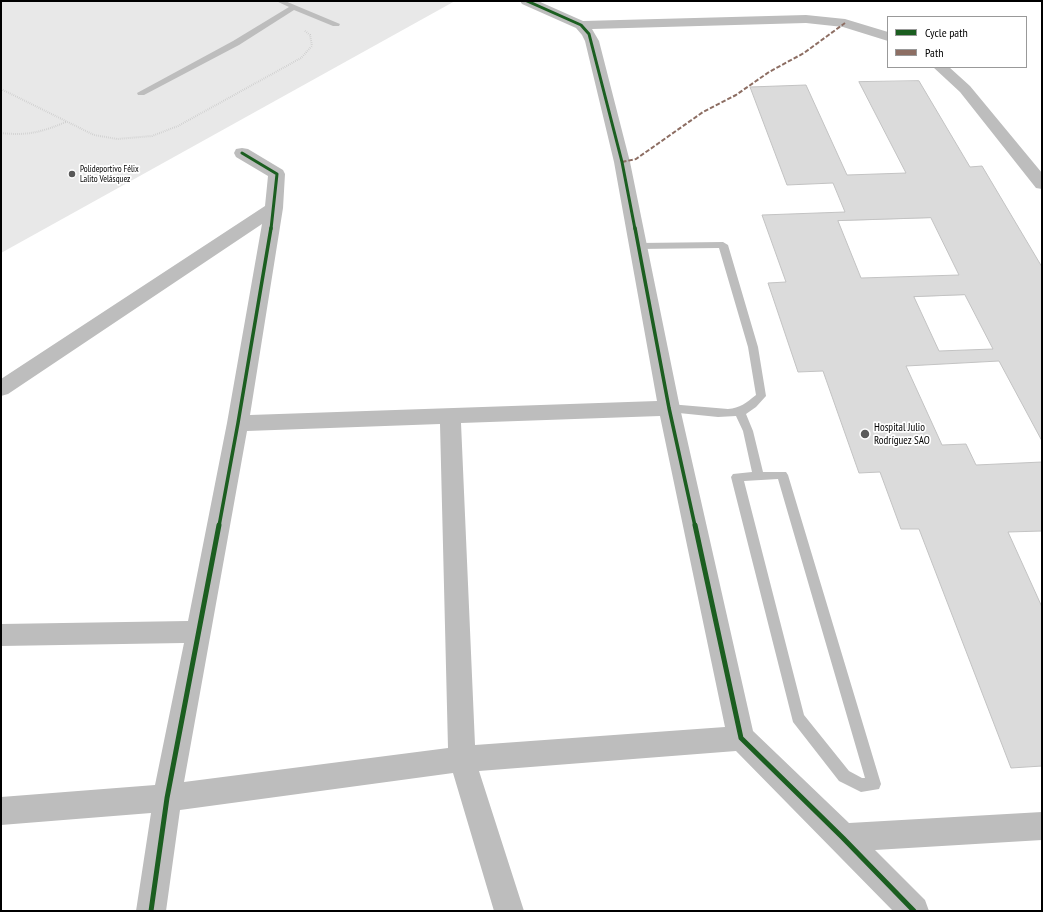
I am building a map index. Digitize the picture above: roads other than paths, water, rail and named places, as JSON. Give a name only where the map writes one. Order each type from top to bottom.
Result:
[{"type":"street","points":[[527,1],[581,25],[589,34],[592,41],[622,162],[669,408],[741,738],[843,838],[914,911]]},
{"type":"street","points":[[581,25],[806,19],[845,23],[887,37]]},
{"type":"street","points":[[941,68],[965,89],[1042,184]]},
{"type":"street","points":[[151,911],[167,798],[238,423],[274,208],[277,174],[242,153]]},
{"type":"street","points":[[1,389],[274,208]]},
{"type":"street","points":[[238,423],[450,417],[669,408]]},
{"type":"street","points":[[450,417],[462,759],[508,911]]},
{"type":"street","points":[[1,635],[198,632]]},
{"type":"street","points":[[1,812],[167,798],[462,759],[741,738]]},
{"type":"street","points":[[843,838],[1042,826]]},
{"type":"lane","points":[[279,1],[336,24]]},
{"type":"lane","points":[[141,93],[236,43],[294,7]]},
{"type":"lane","points":[[639,246],[723,245],[753,347],[761,396],[750,406],[740,412],[727,414],[669,408]]},
{"type":"lane","points":[[740,412],[748,431],[758,476]]},
{"type":"lane","points":[[782,475],[874,784],[861,784],[844,776],[798,718],[737,477],[758,476],[782,475]]},
{"type":"place","name":"Polideportivo Félix Lalito Velásquez","points":[[72,174]]},
{"type":"place","name":"Hospital Julio Rodríguez SAO","points":[[865,434]]}]
